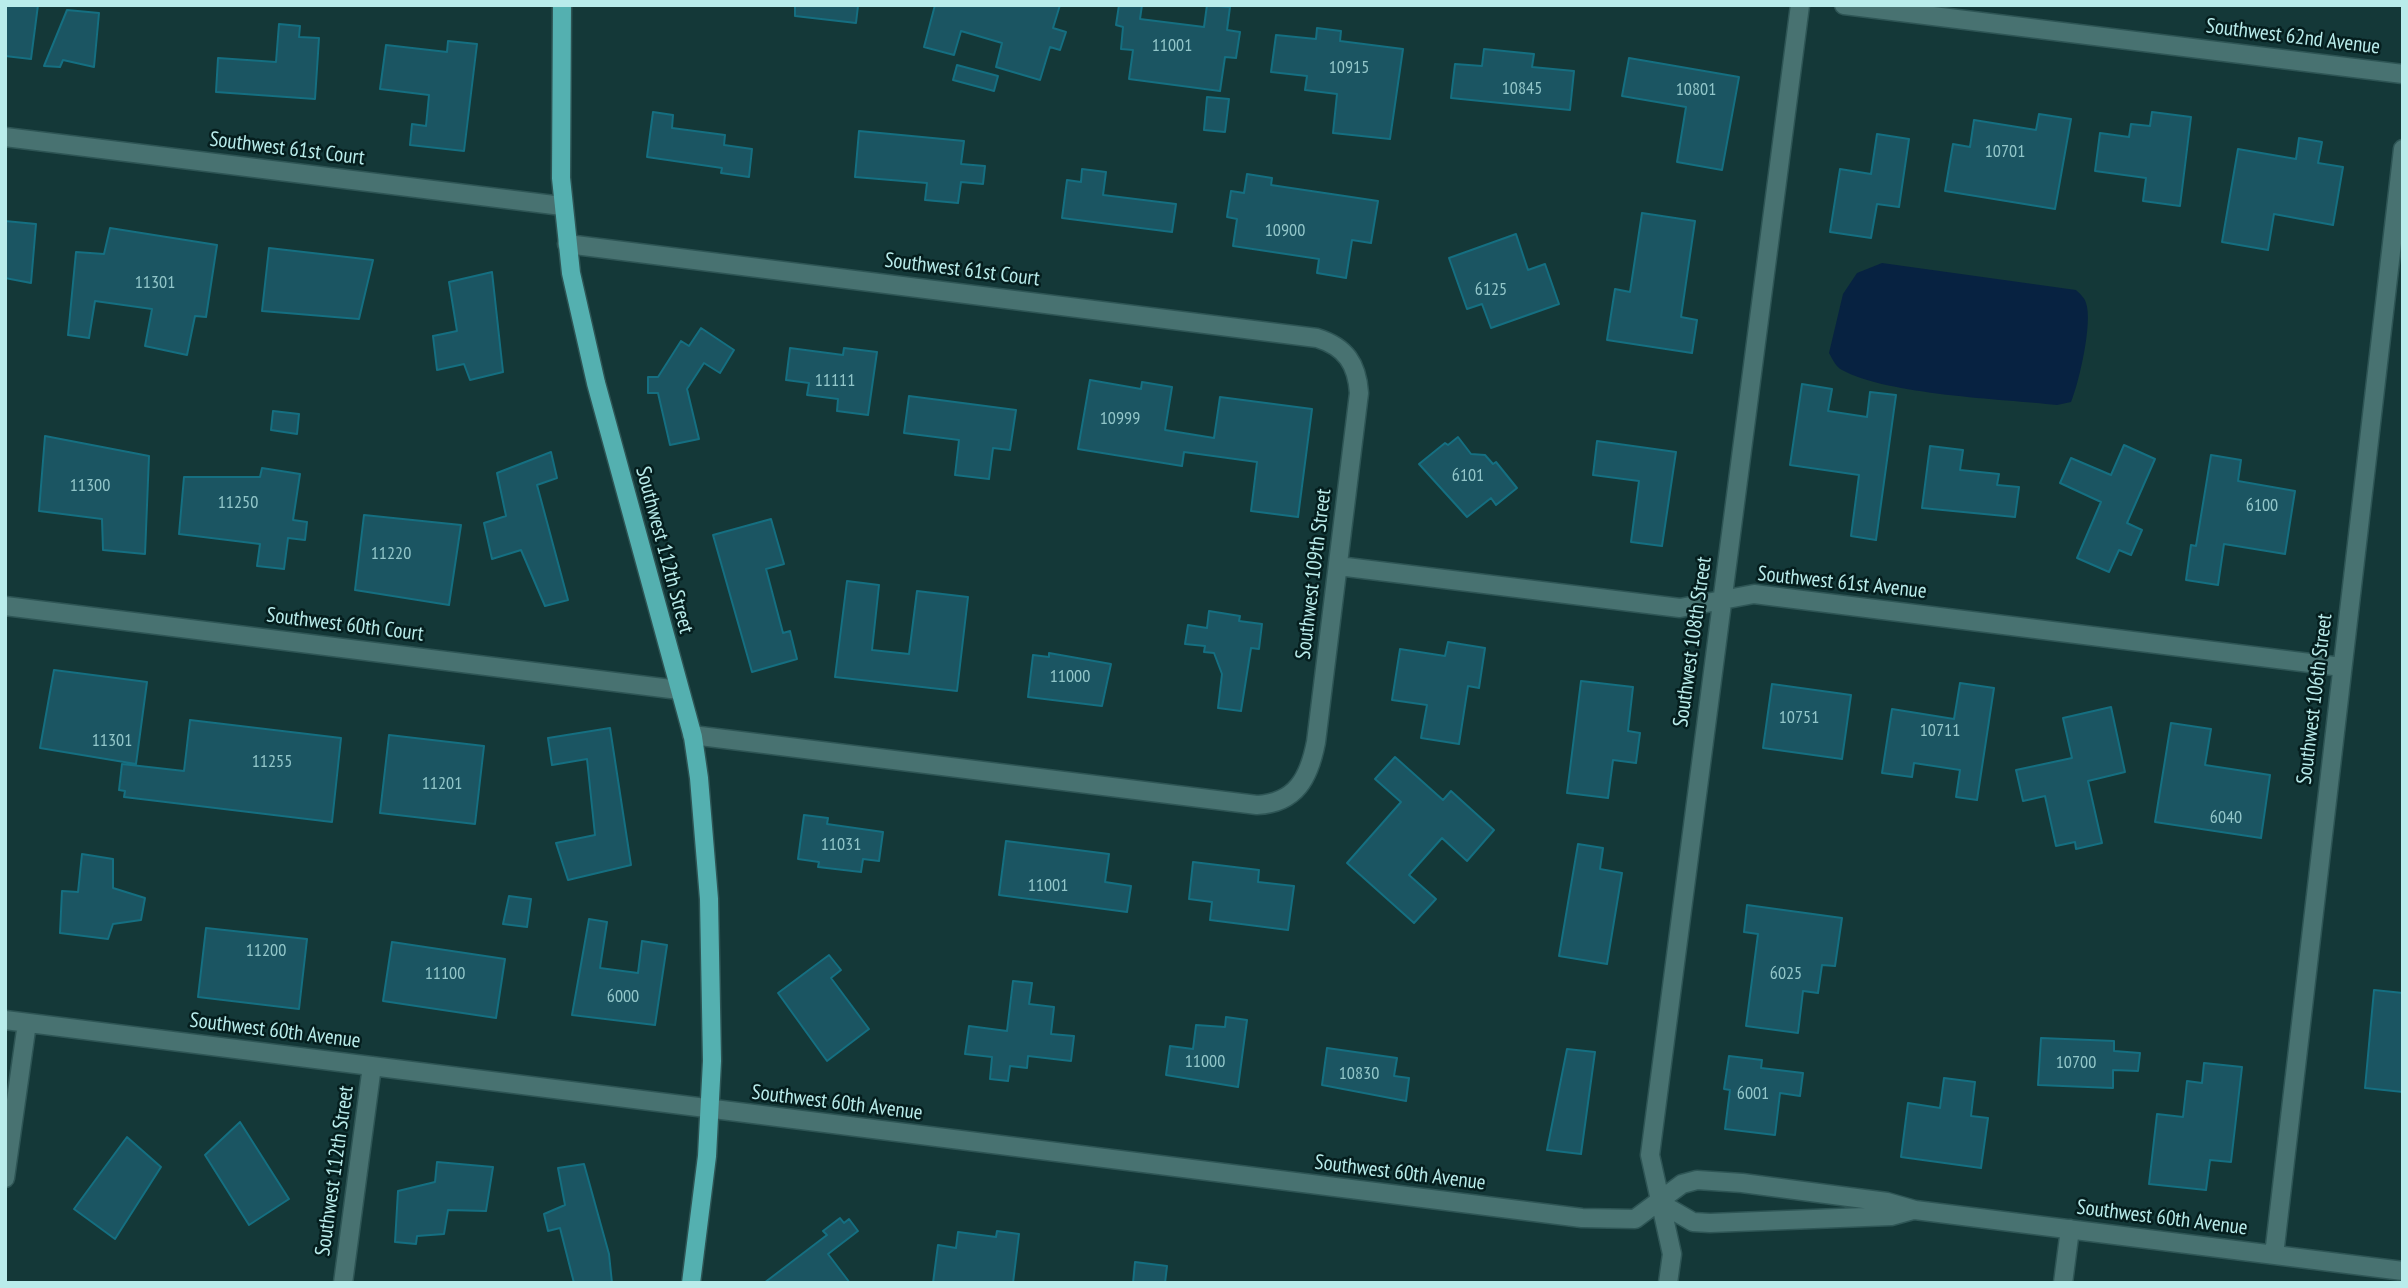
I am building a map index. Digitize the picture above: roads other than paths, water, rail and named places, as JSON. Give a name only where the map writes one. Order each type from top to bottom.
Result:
[{"type":"main road","name":"Southwest 112th Street","points":[[562,5],[562,206],[567,244],[596,383],[692,735],[699,778],[709,899],[710,1108],[691,1283]]},
{"type":"street","name":"Southwest 108th Street","points":[[1668,1283],[1672,1254],[1650,1155],[1800,5]]},
{"type":"street","name":"Southwest 62nd Avenue","points":[[1844,5],[2403,74]]},
{"type":"street","name":"Southwest 61st Court","points":[[5,136],[562,206]]},
{"type":"street","name":"Southwest 106th Street","points":[[2274,1255],[2403,149]]},
{"type":"street","name":"Southwest 61st Court","points":[[567,244],[1317,338],[1347,354]]},
{"type":"street","name":"Southwest 109th Street","points":[[692,735],[1257,806],[1280,802],[1292,796],[1306,778],[1313,762],[1338,566],[1359,393],[1355,369],[1347,354]]},
{"type":"street","name":"Southwest 61st Avenue","points":[[1338,566],[1680,608],[1754,594],[2342,667]]},
{"type":"street","name":"Southwest 60th Court","points":[[5,606],[679,690]]},
{"type":"street","name":"Southwest 60th Avenue","points":[[5,1020],[710,1108],[751,1116],[1582,1218],[1635,1219],[1682,1184],[1715,1181],[1888,1202],[1915,1210],[2403,1271]]},
{"type":"street","points":[[5,1178],[27,1023]]},
{"type":"street","name":"Southwest 112th Street","points":[[343,1283],[372,1066]]},
{"type":"street","name":"Southwest 60th Avenue","points":[[1660,1203],[1693,1222],[1710,1223],[1891,1216],[1915,1210]]},
{"type":"street","points":[[2063,1283],[2070,1230]]},
{"type":"water","points":[[1882,263],[2076,290],[2085,301],[2088,324],[2078,381],[2071,402],[2057,405],[1916,390],[1887,385],[1840,369],[1829,353],[1843,294],[1857,273]]}]
